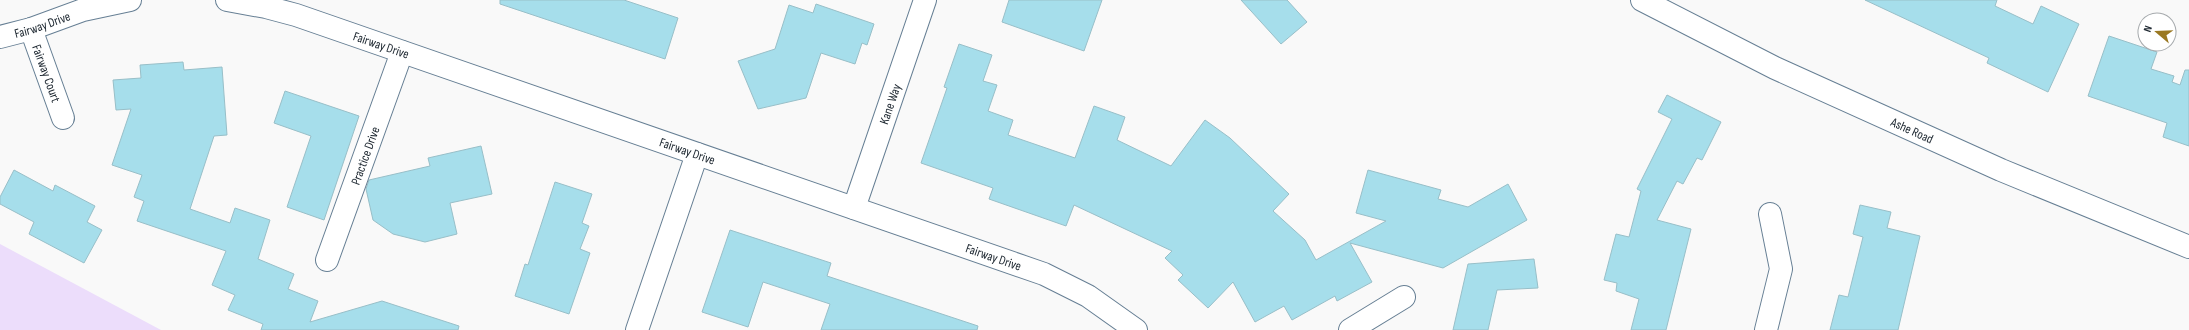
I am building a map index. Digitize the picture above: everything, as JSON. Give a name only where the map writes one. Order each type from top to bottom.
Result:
[{"type":"street","name":"Fairway Drive","points":[[0,37],[31,29],[83,10],[130,0]]},
{"type":"street","name":"Fairway Drive","points":[[227,0],[266,7],[296,15],[1044,274],[1088,296],[1136,330]]},
{"type":"street","name":"Kane Way","points":[[854,208],[925,0]]},
{"type":"street","name":"Ashe Road","points":[[1642,0],[1775,68],[2000,170],[2189,247]]},
{"type":"street","name":"Fairway Court","points":[[31,29],[63,118]]},
{"type":"street","name":"Practice Drive","points":[[327,260],[402,52]]},
{"type":"street","points":[[637,330],[697,154]]},
{"type":"street","points":[[1766,330],[1781,269],[1770,214]]},
{"type":"street","points":[[1350,330],[1404,297]]},
{"type":"shaded area","points":[[0,244],[161,330],[0,330]]},
{"type":"building","points":[[500,0],[624,0],[678,18],[665,59],[500,4]]},
{"type":"building","points":[[1009,0],[1102,0],[1084,51],[1002,22]]},
{"type":"building","points":[[1241,0],[1287,0],[1307,22],[1281,44]]},
{"type":"building","points":[[1865,0],[1997,0],[1995,6],[2033,24],[2041,6],[2079,24],[2048,92],[1987,63],[1989,58]]},
{"type":"building","points":[[816,4],[874,24],[867,45],[862,43],[855,64],[821,53],[806,98],[758,109],[738,61],[775,49],[789,5],[813,13]]},
{"type":"building","points":[[2109,36],[2137,45],[2137,52],[2157,52],[2151,69],[2174,76],[2172,82],[2180,85],[2185,70],[2189,70],[2189,146],[2163,137],[2167,123],[2088,96]]},
{"type":"building","points":[[959,44],[992,55],[983,81],[997,85],[988,111],[1013,120],[1008,135],[1075,158],[1094,106],[1125,117],[1117,140],[1171,166],[1205,120],[1230,138],[1289,194],[1273,211],[1305,240],[1316,260],[1386,221],[1356,213],[1368,170],[1441,190],[1438,199],[1468,207],[1508,184],[1527,220],[1443,268],[1350,243],[1372,282],[1337,301],[1335,296],[1292,320],[1284,306],[1255,322],[1233,282],[1208,308],[1178,280],[1183,275],[1165,258],[1172,251],[1074,205],[1066,226],[989,199],[993,188],[921,163],[947,88],[944,87]]},
{"type":"building","points":[[183,62],[184,70],[222,67],[227,135],[214,136],[190,209],[230,223],[235,208],[270,220],[258,259],[294,274],[288,289],[318,301],[310,322],[382,301],[459,326],[458,330],[261,330],[263,324],[228,310],[235,295],[212,285],[226,251],[137,221],[144,201],[134,197],[142,175],[112,165],[131,109],[116,110],[113,80],[141,78],[140,65]]},
{"type":"building","points":[[285,91],[359,116],[324,220],[287,207],[311,136],[274,123]]},
{"type":"building","points":[[1667,95],[1721,122],[1702,160],[1697,158],[1683,184],[1677,181],[1657,220],[1691,229],[1666,330],[1631,330],[1639,299],[1616,291],[1617,283],[1604,280],[1616,234],[1629,237],[1641,191],[1637,189],[1672,119],[1658,112]]},
{"type":"building","points":[[481,146],[492,194],[450,203],[457,234],[425,242],[393,234],[373,220],[366,189],[369,180],[430,166],[428,158]]},
{"type":"building","points":[[14,170],[53,191],[55,185],[95,206],[87,222],[102,230],[84,263],[29,234],[34,222],[0,204],[0,197]]},
{"type":"building","points":[[555,182],[592,194],[582,223],[589,226],[580,249],[590,253],[569,314],[515,296],[525,264],[528,265]]},
{"type":"building","points":[[1860,205],[1891,212],[1887,228],[1920,236],[1898,330],[1830,330],[1839,295],[1848,297],[1863,237],[1853,234]]},
{"type":"building","points":[[730,230],[831,263],[827,276],[978,326],[977,330],[821,330],[830,304],[763,282],[748,327],[702,312]]},
{"type":"building","points":[[1534,259],[1538,288],[1497,290],[1488,330],[1453,330],[1468,264]]}]
